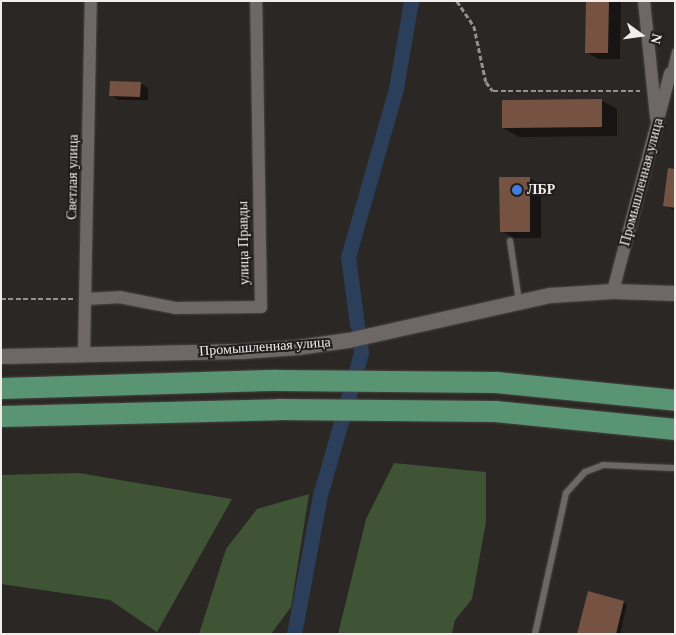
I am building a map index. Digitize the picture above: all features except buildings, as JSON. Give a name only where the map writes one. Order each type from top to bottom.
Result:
[{"type":"highway","points":[[1,388],[330,380],[496,382],[668,399]]},
{"type":"highway","points":[[1,416],[330,409],[411,410],[503,412],[666,428]]},
{"type":"street","name":"Светлая улица","points":[[84,354],[92,1]]},
{"type":"street","name":"улица Правды","points":[[85,299],[120,297],[175,308],[261,307],[256,1]]},
{"type":"street","points":[[644,1],[657,127]]},
{"type":"street","name":"Промышленная улица","points":[[613,291],[670,73]]},
{"type":"street","name":"Промышленная улица","points":[[1,356],[242,351],[298,347],[348,340],[550,295],[613,291],[675,293]]},
{"type":"lane","points":[[670,73],[675,52]]},
{"type":"lane","points":[[510,241],[519,301]]},
{"type":"lane","points":[[534,634],[566,493],[584,472],[603,465],[675,468]]},
{"type":"path","points":[[457,1],[474,26],[486,82],[493,91],[653,91]]},
{"type":"path","points":[[1,299],[85,299]]},
{"type":"green space","points":[[394,463],[486,472],[486,522],[472,599],[455,620],[452,634],[338,634],[366,519]]},
{"type":"green space","points":[[79,473],[232,499],[157,632],[110,600],[1,584],[1,475]]},
{"type":"green space","points":[[309,494],[291,607],[271,634],[199,634],[226,549],[257,509]]},
{"type":"waterway","points":[[357,325],[348,257],[396,88],[411,1]]},
{"type":"waterway","points":[[294,634],[320,495],[361,353],[360,345]]},
{"type":"place","name":"ЛБР","points":[[517,190]]}]
